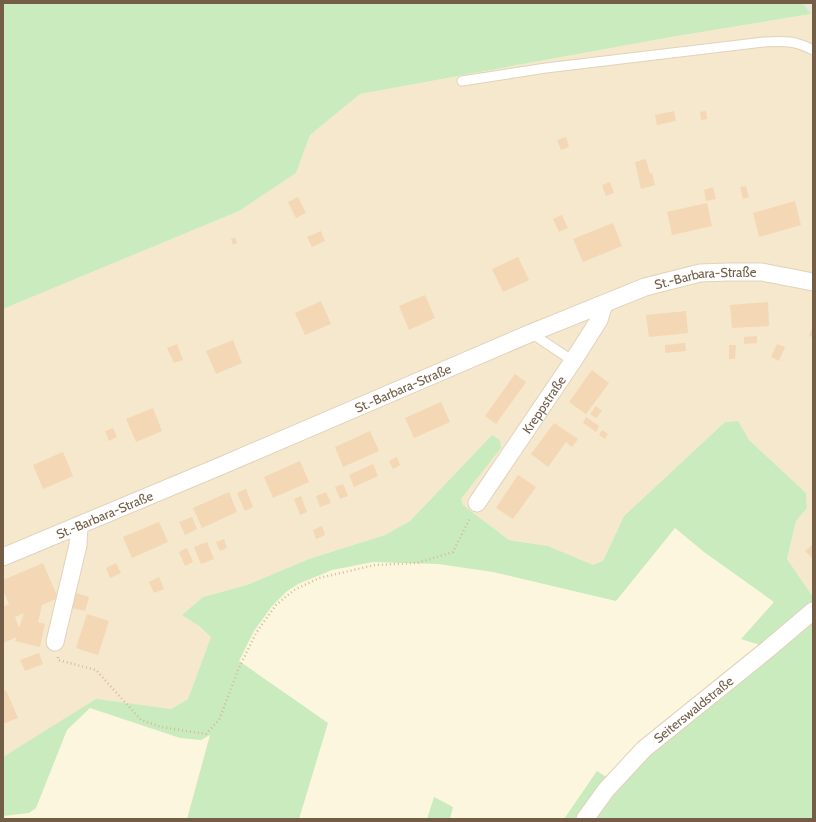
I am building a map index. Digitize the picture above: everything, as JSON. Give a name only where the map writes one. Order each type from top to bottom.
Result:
[{"type":"street","name":"St.-Barbara-Straße","points":[[3,558],[531,333],[645,287],[700,273],[762,272],[813,282]]},
{"type":"street","name":"Kreppstraße","points":[[477,503],[573,361],[599,320],[604,304]]},
{"type":"street","points":[[55,642],[78,545],[79,526]]},
{"type":"street","name":"Seiterswaldstraße","points":[[586,819],[606,790],[644,749],[813,611]]},
{"type":"lane","points":[[462,81],[546,68],[764,42],[794,42],[813,50]]},
{"type":"lane","points":[[531,333],[573,361]]},
{"type":"path","points":[[55,642],[58,660],[96,670],[141,720],[161,728],[206,734],[219,720],[238,670],[256,632],[276,605],[294,590],[319,578],[374,565],[417,563],[453,552],[477,503]]},
{"type":"shaded area","points":[[803,3],[813,3],[813,16],[811,14]]},
{"type":"shaded area","points":[[811,14],[813,16],[813,597],[787,559],[796,521],[807,508],[806,493],[749,440],[737,421],[725,422],[624,516],[603,561],[593,566],[548,546],[509,540],[463,505],[461,499],[501,448],[492,435],[410,521],[385,535],[309,559],[247,585],[203,597],[182,615],[199,626],[211,637],[188,699],[171,709],[96,700],[3,757],[3,309],[239,211],[296,173],[310,135],[360,94],[671,37]]},
{"type":"green space","points":[[3,3],[803,3],[811,14],[671,37],[360,94],[310,135],[296,173],[239,211],[3,309]]},
{"type":"green space","points":[[738,421],[749,440],[806,493],[807,508],[796,521],[787,559],[813,597],[813,819],[564,819],[597,771],[619,785],[763,646],[741,639],[774,602],[704,552],[675,528],[616,601],[493,572],[438,564],[373,562],[332,570],[298,584],[286,592],[272,606],[254,631],[239,661],[328,723],[299,819],[187,819],[210,735],[201,740],[180,738],[90,708],[67,730],[36,808],[29,813],[3,816],[3,757],[96,699],[171,709],[188,699],[211,637],[199,626],[182,615],[203,597],[247,585],[309,559],[385,535],[410,521],[492,435],[500,440],[501,448],[461,499],[463,505],[509,540],[548,546],[593,565],[603,561],[624,516],[725,422]]},
{"type":"green space","points":[[434,797],[453,807],[450,819],[427,819]]},
{"type":"building","points":[[674,111],[676,121],[657,125],[655,115]]},
{"type":"building","points":[[706,111],[707,119],[701,120],[700,112]]},
{"type":"building","points":[[566,137],[569,147],[561,150],[557,140]]},
{"type":"building","points":[[646,159],[655,185],[641,189],[635,162]]},
{"type":"building","points":[[610,182],[614,193],[606,196],[602,185]]},
{"type":"building","points":[[746,186],[749,197],[743,199],[740,187]]},
{"type":"building","points":[[713,187],[716,199],[706,201],[704,190]]},
{"type":"building","points":[[298,197],[306,213],[296,218],[288,202]]},
{"type":"building","points":[[795,201],[801,225],[759,237],[753,213]]},
{"type":"building","points":[[707,203],[712,226],[672,235],[667,212]]},
{"type":"building","points":[[562,215],[568,228],[559,232],[553,219]]},
{"type":"building","points":[[613,223],[622,246],[583,262],[573,239]]},
{"type":"building","points":[[321,231],[325,241],[312,247],[307,237]]},
{"type":"building","points":[[235,237],[237,243],[233,245],[231,239]]},
{"type":"building","points":[[518,257],[529,280],[503,292],[492,269]]},
{"type":"building","points":[[425,295],[435,318],[409,330],[399,306]]},
{"type":"building","points":[[321,301],[331,324],[305,335],[295,313]]},
{"type":"building","points":[[768,302],[769,326],[732,328],[730,305]]},
{"type":"building","points":[[686,311],[688,333],[649,337],[646,315]]},
{"type":"building","points":[[813,326],[813,337],[809,336]]},
{"type":"building","points":[[757,336],[757,343],[744,344],[744,337]]},
{"type":"building","points":[[233,340],[242,363],[216,374],[206,351]]},
{"type":"building","points":[[685,343],[686,351],[665,353],[665,345]]},
{"type":"building","points":[[177,344],[183,360],[174,363],[167,348]]},
{"type":"building","points":[[777,344],[785,347],[779,361],[771,357]]},
{"type":"building","points":[[729,345],[736,345],[735,359],[729,359]]},
{"type":"building","points":[[592,370],[609,383],[586,414],[569,402]]},
{"type":"building","points":[[515,374],[526,382],[496,424],[485,416]]},
{"type":"building","points":[[441,402],[450,422],[414,438],[405,418]]},
{"type":"building","points":[[596,406],[602,411],[596,418],[590,414]]},
{"type":"building","points":[[153,408],[162,431],[136,442],[126,419]]},
{"type":"building","points":[[586,417],[599,426],[596,432],[583,423]]},
{"type":"building","points":[[554,423],[578,439],[572,447],[566,442],[548,467],[531,454]]},
{"type":"building","points":[[113,428],[117,437],[109,441],[105,431]]},
{"type":"building","points":[[602,430],[608,434],[605,439],[599,435]]},
{"type":"building","points":[[370,431],[379,451],[343,467],[335,447]]},
{"type":"building","points":[[63,452],[73,476],[43,489],[33,465]]},
{"type":"building","points":[[397,457],[400,465],[393,469],[389,461]]},
{"type":"building","points":[[300,461],[309,482],[273,498],[264,477]]},
{"type":"building","points":[[373,464],[378,476],[354,487],[349,475]]},
{"type":"building","points":[[518,475],[536,487],[513,519],[496,508]]},
{"type":"building","points":[[343,484],[348,496],[340,499],[335,487]]},
{"type":"building","points":[[246,489],[253,507],[245,511],[237,493]]},
{"type":"building","points":[[229,492],[237,512],[202,528],[193,508]]},
{"type":"building","points":[[326,492],[331,503],[320,507],[316,496]]},
{"type":"building","points":[[301,496],[307,512],[300,515],[294,499]]},
{"type":"building","points":[[192,517],[197,529],[185,535],[179,522]]},
{"type":"building","points":[[159,522],[168,542],[132,558],[123,537]]},
{"type":"building","points":[[322,526],[325,535],[316,539],[313,530]]},
{"type":"building","points":[[224,539],[227,548],[220,551],[216,542]]},
{"type":"building","points":[[207,542],[214,559],[201,564],[194,547]]},
{"type":"building","points":[[813,544],[813,559],[805,551]]},
{"type":"building","points":[[187,548],[193,562],[185,566],[179,552]]},
{"type":"building","points":[[43,563],[58,598],[42,605],[38,622],[45,624],[40,647],[15,641],[17,637],[3,643],[3,607],[9,604],[3,590],[3,580]],"holes":[[[24,613],[19,628],[15,617]]]},
{"type":"building","points":[[116,563],[121,573],[110,578],[106,568]]},
{"type":"building","points":[[159,577],[164,589],[154,593],[149,582]]},
{"type":"building","points":[[76,593],[89,597],[85,611],[72,608]]},
{"type":"building","points":[[87,614],[109,621],[98,655],[76,648]]},
{"type":"building","points":[[39,653],[43,664],[25,671],[20,660]]},
{"type":"building","points":[[6,690],[18,718],[3,724],[3,692]]}]
